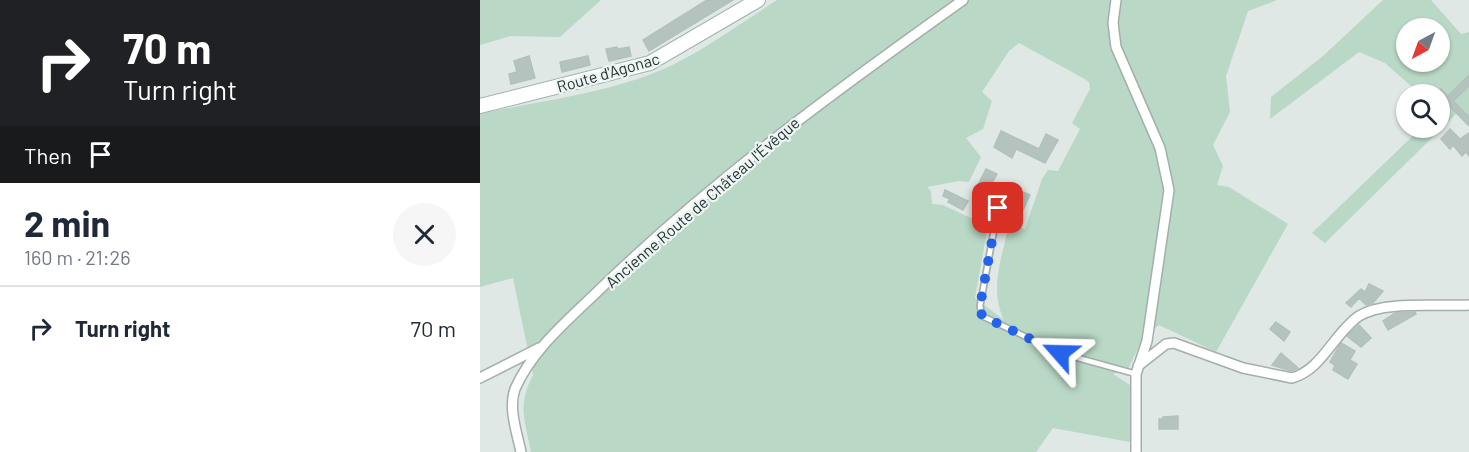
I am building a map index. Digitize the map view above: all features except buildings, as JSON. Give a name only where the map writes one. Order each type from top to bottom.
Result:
[{"type":"main road","name":"Route d'Agonac","points":[[480,106],[650,63],[758,0]]},
{"type":"street","name":"Ancienne Route de Château l'Évêque","points":[[521,452],[513,411],[514,391],[542,347],[634,256],[797,119],[963,0]]},
{"type":"street","points":[[1116,0],[1113,23],[1116,47],[1160,148],[1168,190],[1147,341],[1137,370],[1136,452]]},
{"type":"street","points":[[1137,370],[1166,344],[1174,343],[1243,368],[1292,378],[1314,365],[1360,316],[1395,307],[1469,305]]},
{"type":"street","points":[[480,378],[542,347]]},
{"type":"lane","points":[[998,208],[980,306],[982,316],[1060,353],[1137,370]]},
{"type":"green space","points":[[480,0],[601,0],[560,37],[511,36],[480,45]]},
{"type":"green space","points":[[777,0],[1277,0],[1248,11],[1226,76],[1230,112],[1213,145],[1223,166],[1217,185],[1229,187],[1288,224],[1216,352],[1159,325],[1143,338],[1128,369],[1113,374],[1130,385],[1130,442],[1053,428],[1036,452],[531,452],[524,405],[533,375],[513,278],[480,287],[480,114],[616,86],[659,71],[720,38]],"holes":[[[1019,43],[1089,82],[1090,89],[1072,123],[1080,129],[1058,171],[1048,170],[1042,179],[1025,229],[1009,225],[997,285],[997,297],[1004,320],[975,298],[988,226],[943,205],[932,204],[931,191],[927,187],[959,181],[969,182],[981,157],[966,138],[983,129],[992,101],[982,92],[1009,51]]]},
{"type":"green space","points":[[1383,0],[1431,0],[1447,18],[1396,18],[1396,72],[1450,72],[1450,22],[1461,34],[1469,32],[1469,123],[1458,112],[1450,120],[1450,84],[1409,84],[1385,63],[1359,52],[1270,119],[1271,97],[1323,56]]},
{"type":"green space","points":[[1411,138],[1432,138],[1325,243],[1312,233]]},
{"type":"route","points":[[998,208],[980,306],[982,316],[1060,353]]}]
